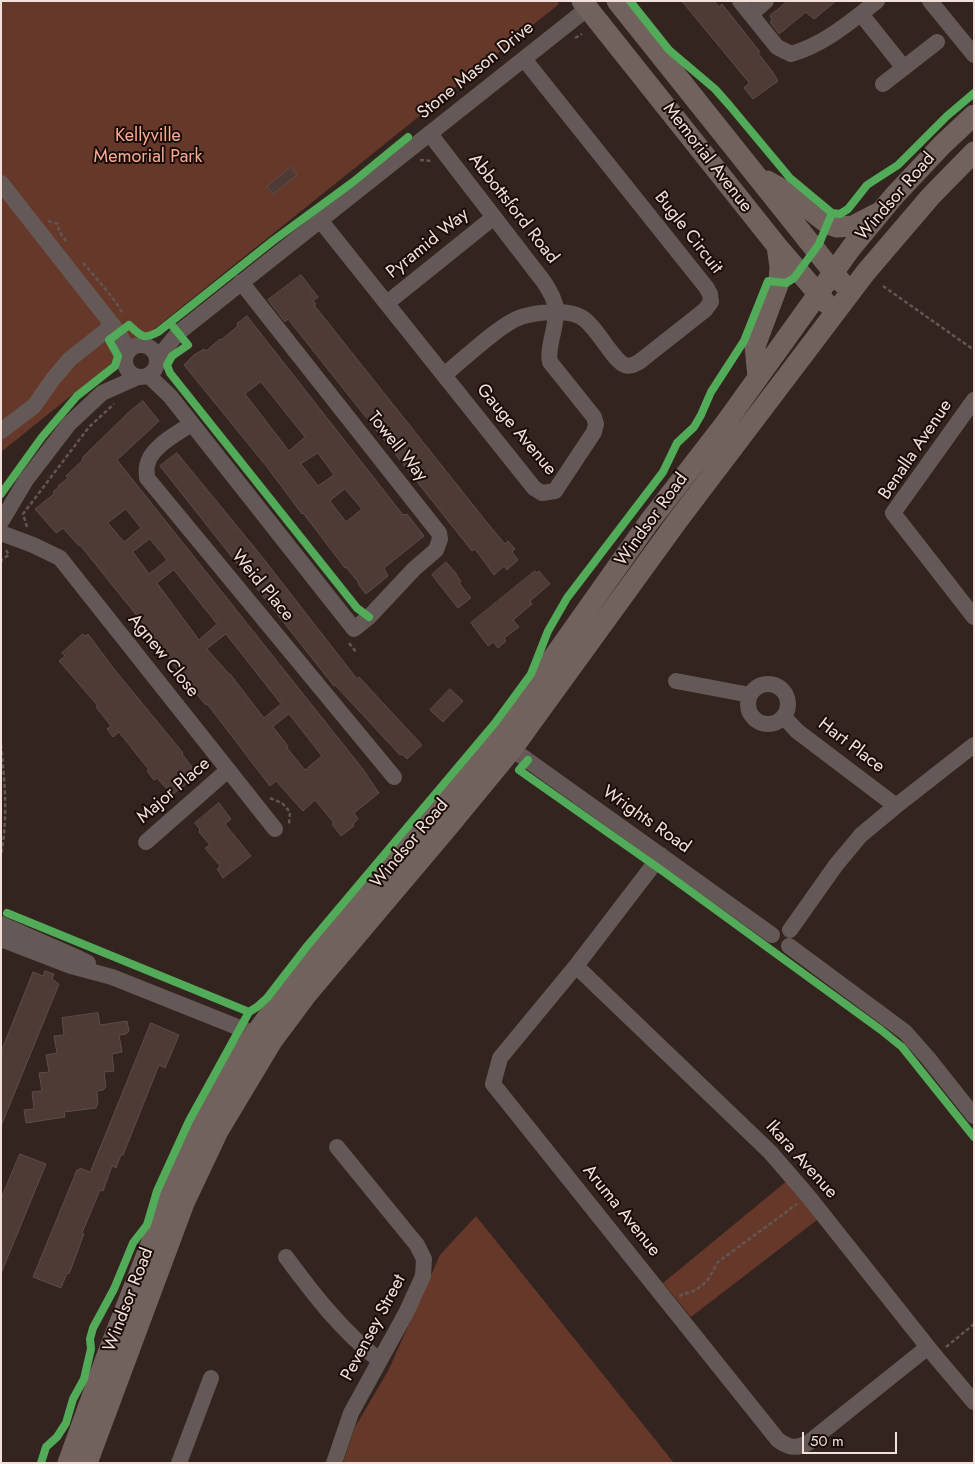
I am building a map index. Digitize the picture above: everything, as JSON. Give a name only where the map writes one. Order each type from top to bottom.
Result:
[{"type":"main road","name":"Memorial Avenue","points":[[617,1],[850,293]]},
{"type":"main road","name":"Memorial Avenue","points":[[581,15],[834,313]]},
{"type":"main road","name":"Windsor Road","points":[[504,743],[649,522],[724,425],[833,272],[880,212],[942,144],[974,115]]},
{"type":"main road","name":"Windsor Road","points":[[87,1463],[184,1203],[289,988],[425,827],[504,743],[678,520],[834,313],[902,229],[974,152]]},
{"type":"main road","points":[[756,174],[787,192],[828,224],[836,227],[853,226],[880,212]]},
{"type":"main road","points":[[758,377],[754,346],[779,282],[780,267],[776,246]]},
{"type":"main road","name":"Windsor Road","points":[[68,1463],[106,1358],[169,1198],[202,1124],[243,1051],[264,1037]]},
{"type":"street","points":[[766,1],[745,8],[777,47],[791,54],[825,40],[877,1]]},
{"type":"street","points":[[930,1],[974,55]]},
{"type":"street","points":[[860,14],[904,68]]},
{"type":"street","name":"Stone Mason Drive","points":[[1,522],[26,480],[54,442],[69,424],[102,394],[142,360],[581,15]]},
{"type":"street","points":[[883,84],[937,42]]},
{"type":"street","name":"Bugle Circuit","points":[[524,59],[706,287],[711,298],[711,302],[705,310],[639,362],[630,366],[620,361],[592,326],[582,318],[558,311]]},
{"type":"street","name":"Abbottsford Road","points":[[430,134],[544,282],[555,300],[558,311]]},
{"type":"street","points":[[1,183],[170,396],[349,633]]},
{"type":"street","name":"Pyramid Way","points":[[386,303],[494,217]]},
{"type":"street","name":"Gauge Avenue","points":[[320,220],[534,488],[542,493],[555,491],[594,432],[596,424],[591,413],[550,362],[550,349],[558,311]]},
{"type":"street","name":"Towell Way","points":[[241,282],[439,532],[440,539],[436,550],[414,569],[369,617],[349,633]]},
{"type":"street","points":[[444,375],[514,320],[558,311]]},
{"type":"street","points":[[1,431],[34,406],[70,359],[116,329]]},
{"type":"street","name":"Benalla Avenue","points":[[974,400],[894,513],[974,617]]},
{"type":"street","name":"Weid Place","points":[[191,424],[151,456],[147,466],[147,478],[394,777]]},
{"type":"street","name":"Agnew Close","points":[[1,533],[60,558],[228,770],[282,830]]},
{"type":"street","points":[[676,681],[750,695]]},
{"type":"street","points":[[764,684],[770,684],[782,689],[786,694],[789,706],[784,717],[773,724],[760,723],[754,719],[748,708],[750,695],[753,690],[764,684]]},
{"type":"street","name":"Hart Place","points":[[784,717],[797,731],[896,806]]},
{"type":"street","name":"Wrights Road","points":[[504,743],[772,935],[773,941],[778,948],[784,948],[789,938]]},
{"type":"street","points":[[974,745],[870,827],[855,842],[836,865],[789,938],[905,1032],[974,1116]]},
{"type":"street","name":"Major Place","points":[[146,842],[228,770]]},
{"type":"street","name":"Aruma Avenue","points":[[661,855],[576,966],[500,1058],[494,1084],[778,1440],[786,1446],[793,1448],[808,1443],[932,1352]]},
{"type":"street","points":[[1,924],[74,956],[112,977]]},
{"type":"street","points":[[1,939],[71,966],[112,977],[264,1037]]},
{"type":"street","name":"Ikara Avenue","points":[[576,966],[770,1152],[808,1196],[974,1402]]},
{"type":"street","name":"Pevensey Street","points":[[334,1463],[352,1413],[406,1313],[423,1276],[424,1259],[417,1246],[337,1146]]},
{"type":"street","points":[[286,1257],[339,1325],[358,1344],[379,1360]]},
{"type":"street","points":[[179,1463],[211,1378]]},
{"type":"path","points":[[414,165],[421,159],[428,158],[435,162]]},
{"type":"path","points":[[882,286],[974,350]]},
{"type":"path","points":[[29,531],[23,514],[89,427],[117,401]]},
{"type":"path","points":[[349,633],[356,652]]},
{"type":"path","points":[[1,745],[5,783],[4,839],[1,855]]},
{"type":"path","points":[[264,795],[282,803],[290,812],[282,830]]},
{"type":"path","points":[[666,1300],[696,1290],[706,1281],[718,1262],[808,1196]]},
{"type":"path","points":[[932,1352],[974,1324]]},
{"type":"green space","name":"Kellyville Memorial Park","points":[[1,1],[557,1],[559,4],[1,452]]},
{"type":"green space","points":[[788,1180],[817,1220],[691,1317],[663,1283]]},
{"type":"green space","points":[[476,1216],[674,1463],[343,1463],[355,1427],[388,1371],[440,1255]]},
{"type":"building","points":[[682,1],[714,1],[719,7],[722,4],[760,52],[758,53],[778,81],[753,99],[744,88],[749,83]]},
{"type":"building","points":[[788,1],[836,1],[814,19],[806,12],[779,34],[770,22],[772,20],[770,16]]},
{"type":"building","points":[[291,167],[297,175],[273,194],[267,187]]},
{"type":"building","points":[[301,275],[318,297],[313,301],[316,304],[314,305],[489,525],[505,544],[508,541],[515,549],[512,552],[518,560],[507,570],[504,566],[494,575],[475,549],[472,551],[288,319],[285,322],[268,300]]},
{"type":"building","points":[[247,316],[403,515],[407,514],[424,536],[384,568],[388,576],[366,594],[267,467],[184,365],[194,355],[204,349],[206,351],[221,340],[238,326],[237,324]],"holes":[[[261,382],[305,437],[289,451],[245,394]],[[318,453],[334,475],[318,486],[301,464]],[[345,489],[362,509],[346,522],[330,501]]]},
{"type":"building","points":[[143,401],[159,421],[117,460],[362,768],[379,793],[354,813],[358,819],[353,824],[354,826],[341,836],[332,824],[334,823],[315,800],[303,811],[276,781],[270,786],[80,545],[63,528],[56,533],[35,509],[54,494],[53,492],[68,478],[66,476],[82,461],[83,457],[129,412]],"holes":[[[126,509],[141,528],[124,542],[108,523]],[[150,539],[167,560],[149,574],[133,552]],[[174,570],[217,624],[199,640],[157,583]],[[226,634],[281,704],[264,718],[207,649]],[[289,714],[322,756],[305,770],[287,748],[288,746],[273,727]]]},
{"type":"building","points":[[177,453],[259,553],[357,679],[359,677],[422,745],[407,759],[402,754],[400,755],[334,686],[160,466]]},
{"type":"building","points":[[446,562],[455,572],[461,582],[459,583],[471,598],[458,608],[432,575]]},
{"type":"building","points":[[535,571],[537,573],[539,571],[550,584],[530,601],[532,604],[513,620],[519,627],[504,638],[506,641],[498,648],[493,642],[488,646],[471,623]]},
{"type":"building","points":[[83,634],[85,636],[88,634],[114,669],[183,753],[198,775],[173,794],[157,778],[154,780],[147,771],[149,770],[119,732],[113,737],[107,729],[111,726],[96,707],[98,706],[59,661],[65,656],[62,653]]},
{"type":"building","points":[[450,689],[463,701],[443,722],[430,710]]},
{"type":"building","points":[[219,803],[231,819],[225,824],[251,856],[223,878],[217,869],[220,866],[205,848],[210,845],[199,832],[200,830],[195,823]]},
{"type":"building","points":[[45,971],[54,974],[52,979],[59,984],[1,1126],[1,1052],[33,972],[43,976]]},
{"type":"building","points":[[98,1013],[100,1025],[127,1021],[129,1031],[126,1034],[119,1035],[122,1052],[112,1054],[114,1071],[104,1072],[106,1087],[103,1090],[97,1091],[98,1103],[96,1108],[64,1112],[65,1117],[26,1123],[24,1110],[34,1109],[32,1092],[42,1091],[39,1073],[49,1072],[46,1055],[57,1053],[54,1036],[64,1035],[62,1018]]},
{"type":"building","points":[[151,1023],[179,1035],[165,1068],[159,1065],[123,1155],[121,1155],[116,1168],[112,1166],[103,1191],[100,1190],[82,1233],[84,1234],[69,1274],[67,1273],[61,1288],[33,1277],[77,1170],[80,1168],[90,1172]]},
{"type":"building","points":[[20,1154],[46,1164],[2,1271],[1,1199]]},
{"type":"cycle path","points":[[630,1],[669,50],[715,89],[790,178],[832,213]]},
{"type":"cycle path","points":[[41,1463],[46,1447],[57,1437],[66,1423],[73,1399],[84,1379],[91,1349],[90,1339],[93,1328],[114,1289],[133,1243],[147,1225],[157,1191],[189,1121],[249,1012],[267,998],[308,945],[495,723],[531,674],[548,631],[567,598],[663,472],[677,443],[694,427],[711,392],[744,341],[768,281],[786,283],[794,278],[819,244],[832,213],[840,214],[848,209],[867,185],[898,165],[947,116],[974,93]]},
{"type":"cycle path","points":[[1,494],[42,437],[77,396],[115,366],[118,356],[109,340],[129,325],[142,336],[149,336],[158,332],[274,240],[353,182],[408,137]]},
{"type":"cycle path","points":[[170,323],[188,345],[172,356],[167,365],[170,373],[357,608],[369,617]]},
{"type":"cycle path","points":[[528,760],[519,770],[664,872],[902,1047],[974,1137]]},
{"type":"cycle path","points":[[7,913],[249,1012]]}]
